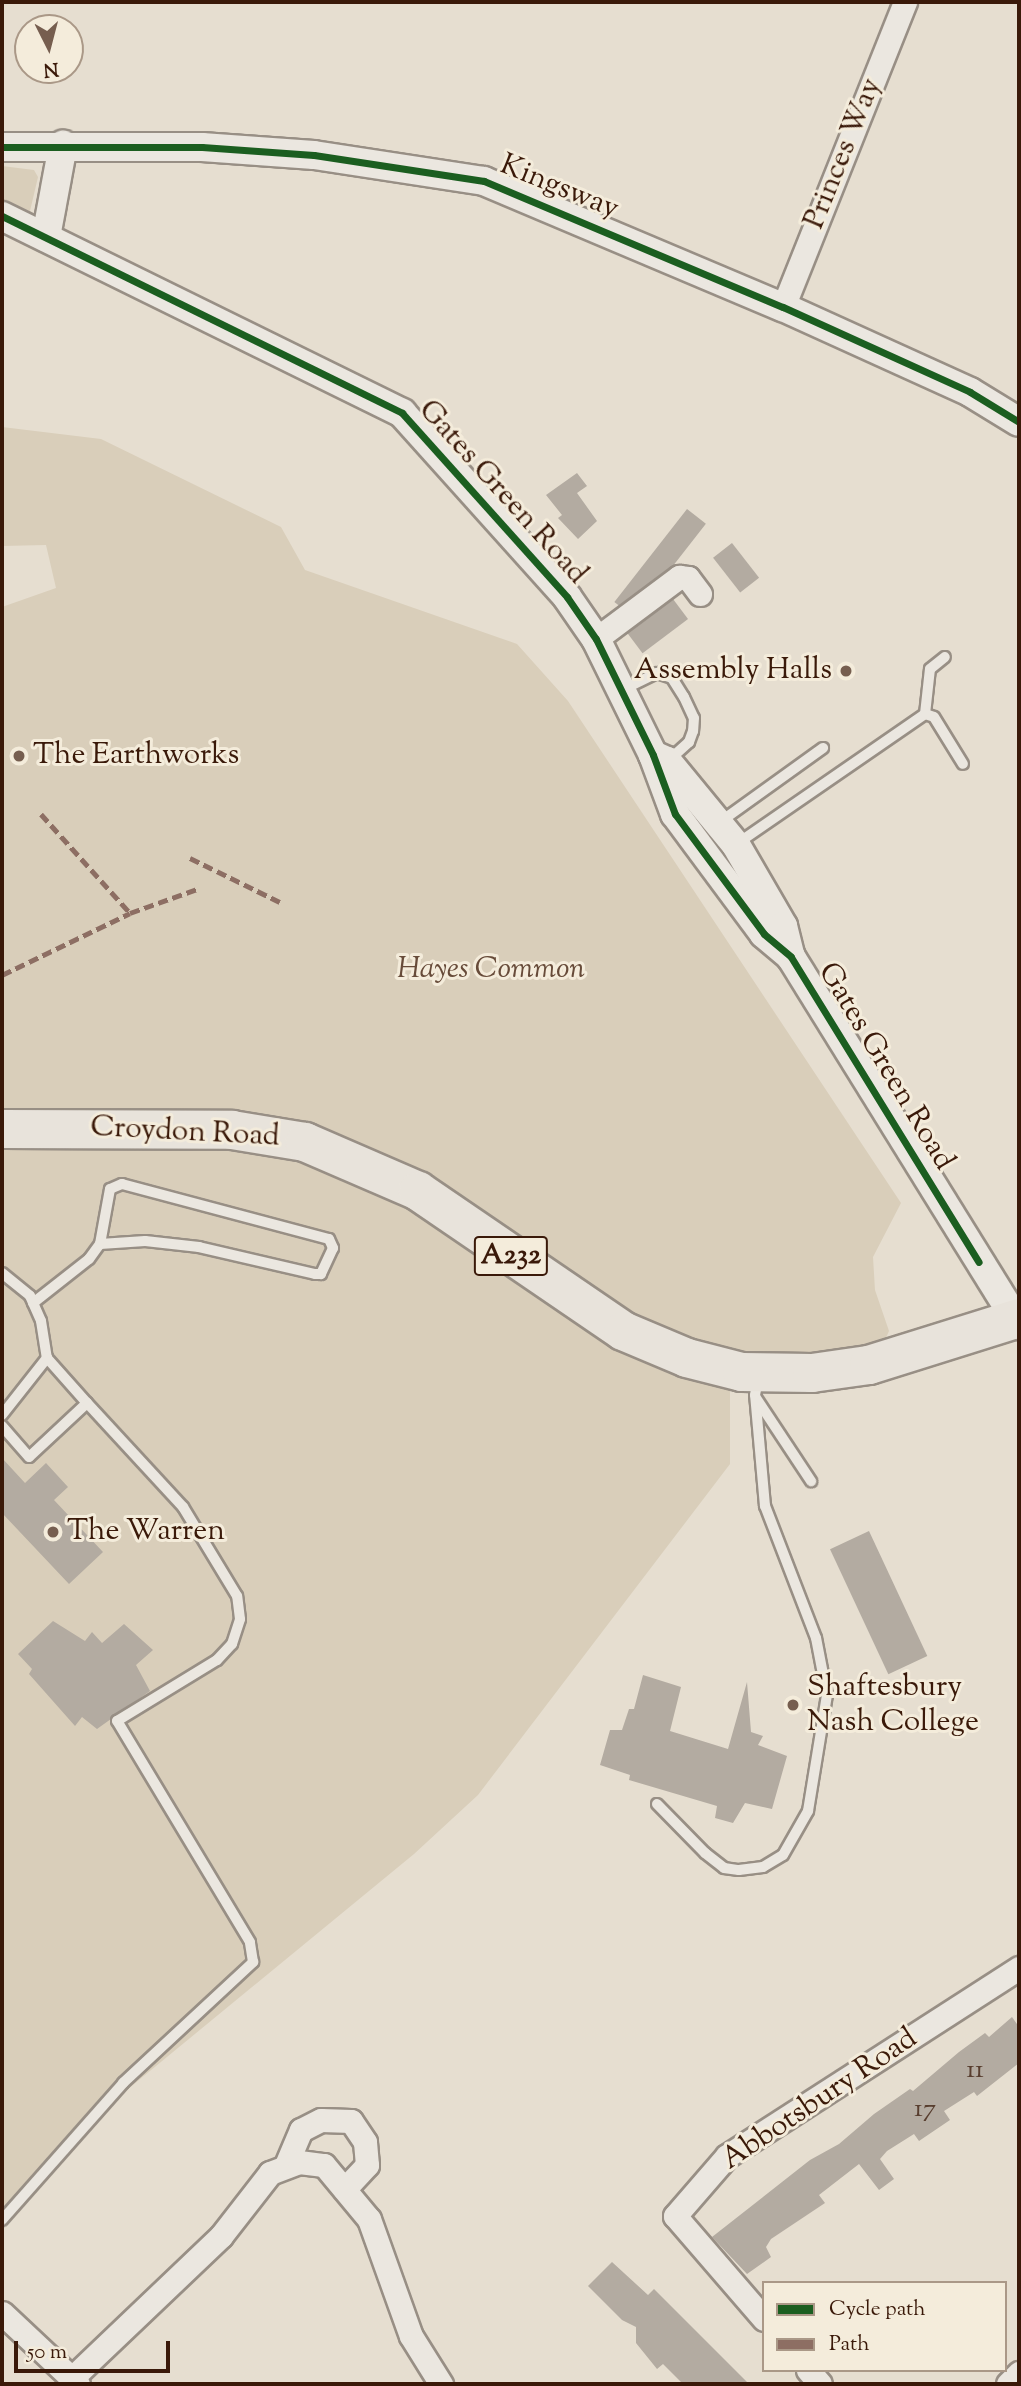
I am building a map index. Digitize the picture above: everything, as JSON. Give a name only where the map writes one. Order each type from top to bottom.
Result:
[{"type":"highway","name":"Croydon Road","points":[[2,1129],[232,1130],[305,1142],[418,1191],[623,1331],[757,1385],[869,1365],[960,1340],[1018,1319]]},
{"type":"street","name":"Princes Way","points":[[783,307],[905,2]]},
{"type":"street","name":"Kingsway","points":[[2,147],[63,145],[314,155],[484,181],[783,307],[970,392],[1019,422]]},
{"type":"street","points":[[46,237],[63,145]]},
{"type":"street","name":"Gates Green Road","points":[[2,216],[402,413],[567,597],[596,639],[621,691],[660,758],[728,834],[783,926],[791,957]]},
{"type":"street","points":[[596,639],[679,577],[688,578],[699,594]]},
{"type":"street","name":"Gates Green Road","points":[[660,758],[675,814],[764,934],[791,957],[1018,1319]]},
{"type":"street","name":"Abbotsbury Road","points":[[762,2317],[675,2216],[727,2156],[1019,1968]]},
{"type":"street","points":[[286,2165],[302,2130],[321,2120],[351,2121],[365,2143],[367,2165],[345,2189]]},
{"type":"street","points":[[2,2313],[75,2381],[220,2236],[270,2173],[286,2165],[324,2165],[369,2218],[411,2336],[440,2384]]},
{"type":"street","points":[[1008,2384],[1019,2373]]},
{"type":"lane","points":[[925,713],[930,669],[945,657]]},
{"type":"lane","points":[[621,691],[657,673],[672,678],[694,718],[689,741],[660,758]]},
{"type":"lane","points":[[925,713],[934,718],[963,764]]},
{"type":"lane","points":[[728,834],[925,713]]},
{"type":"lane","points":[[728,834],[823,748]]},
{"type":"lane","points":[[33,1303],[89,1259],[100,1244],[110,1189],[122,1184],[329,1239],[332,1248],[321,1274],[199,1247],[145,1241],[100,1244]]},
{"type":"lane","points":[[2,1273],[33,1303],[47,1358],[183,1507],[237,1596],[240,1619],[232,1644],[217,1660],[117,1721],[250,1942],[253,1962],[123,2082],[2,2220]]},
{"type":"lane","points":[[2,1415],[47,1358]]},
{"type":"lane","points":[[757,1385],[811,1481]]},
{"type":"lane","points":[[657,1804],[705,1853],[724,1868],[739,1870],[763,1867],[783,1855],[808,1811],[827,1695],[816,1638],[765,1506],[757,1385]]},
{"type":"lane","points":[[2,1426],[29,1457],[87,1404]]},
{"type":"green space","points":[[2,166],[34,170],[38,177],[30,211],[36,215],[33,221],[2,206]]},
{"type":"green space","name":"Hayes Common","points":[[2,427],[101,439],[281,527],[305,570],[517,644],[568,701],[901,1203],[873,1257],[875,1290],[889,1331],[881,1349],[732,1368],[640,1333],[423,1173],[2,1113],[2,607],[56,588],[46,545],[2,546]]},
{"type":"green space","points":[[2,1140],[274,1144],[410,1195],[730,1385],[730,1464],[478,1795],[414,1854],[128,2089],[2,2228]]},
{"type":"building","points":[[577,473],[587,486],[577,493],[597,521],[578,539],[558,518],[562,515],[546,495]]},
{"type":"building","points":[[687,509],[706,524],[633,617],[614,602]]},
{"type":"building","points":[[732,543],[759,578],[740,592],[713,558]]},
{"type":"building","points":[[673,599],[688,619],[643,653],[627,633]]},
{"type":"building","name":"The Warren","points":[[2,1458],[25,1483],[46,1463],[68,1487],[54,1500],[103,1552],[69,1584],[2,1513]]},
{"type":"building","points":[[869,1531],[927,1656],[888,1674],[830,1549]]},
{"type":"building","points":[[53,1621],[85,1641],[92,1632],[102,1643],[124,1624],[153,1650],[136,1665],[150,1691],[97,1729],[82,1717],[75,1726],[29,1674],[32,1669],[18,1654]]},
{"type":"building","points":[[643,1675],[681,1687],[670,1731],[728,1749],[747,1682],[751,1732],[763,1736],[758,1745],[787,1756],[772,1809],[745,1803],[733,1823],[715,1818],[717,1806],[629,1780],[630,1775],[600,1765],[610,1730],[622,1730],[629,1709],[634,1709]]},
{"type":"building","points":[[1012,2017],[1019,2027],[1019,2063],[977,2096],[974,2092],[944,2111],[950,2120],[919,2141],[914,2134],[887,2151],[880,2159],[894,2179],[879,2190],[859,2164],[819,2195],[825,2203],[771,2239],[766,2247],[771,2257],[747,2274],[712,2237],[810,2160],[839,2144],[874,2114],[910,2089],[913,2091],[959,2052],[985,2033],[989,2037]]},
{"type":"building","points":[[612,2262],[648,2295],[654,2289],[749,2384],[683,2384],[663,2364],[657,2369],[636,2343],[636,2327],[622,2320],[588,2286]]},
{"type":"marked path","points":[[41,814],[130,913]]},
{"type":"marked path","points":[[190,858],[280,902]]},
{"type":"marked path","points":[[2,975],[130,913],[197,889]]},
{"type":"cycle path","points":[[2,147],[202,147],[314,155],[484,181],[783,307],[970,392],[1019,422]]},
{"type":"cycle path","points":[[2,216],[402,413],[567,597],[596,639],[653,755],[675,814],[764,934],[791,957],[979,1262]]},
{"type":"place","name":"Assembly Halls","points":[[846,671]]},
{"type":"place","name":"The Earthworks","points":[[19,756]]},
{"type":"place","name":"The Warren","points":[[53,1532]]},
{"type":"place","name":"Shaftesbury Nash College","points":[[793,1705]]}]
